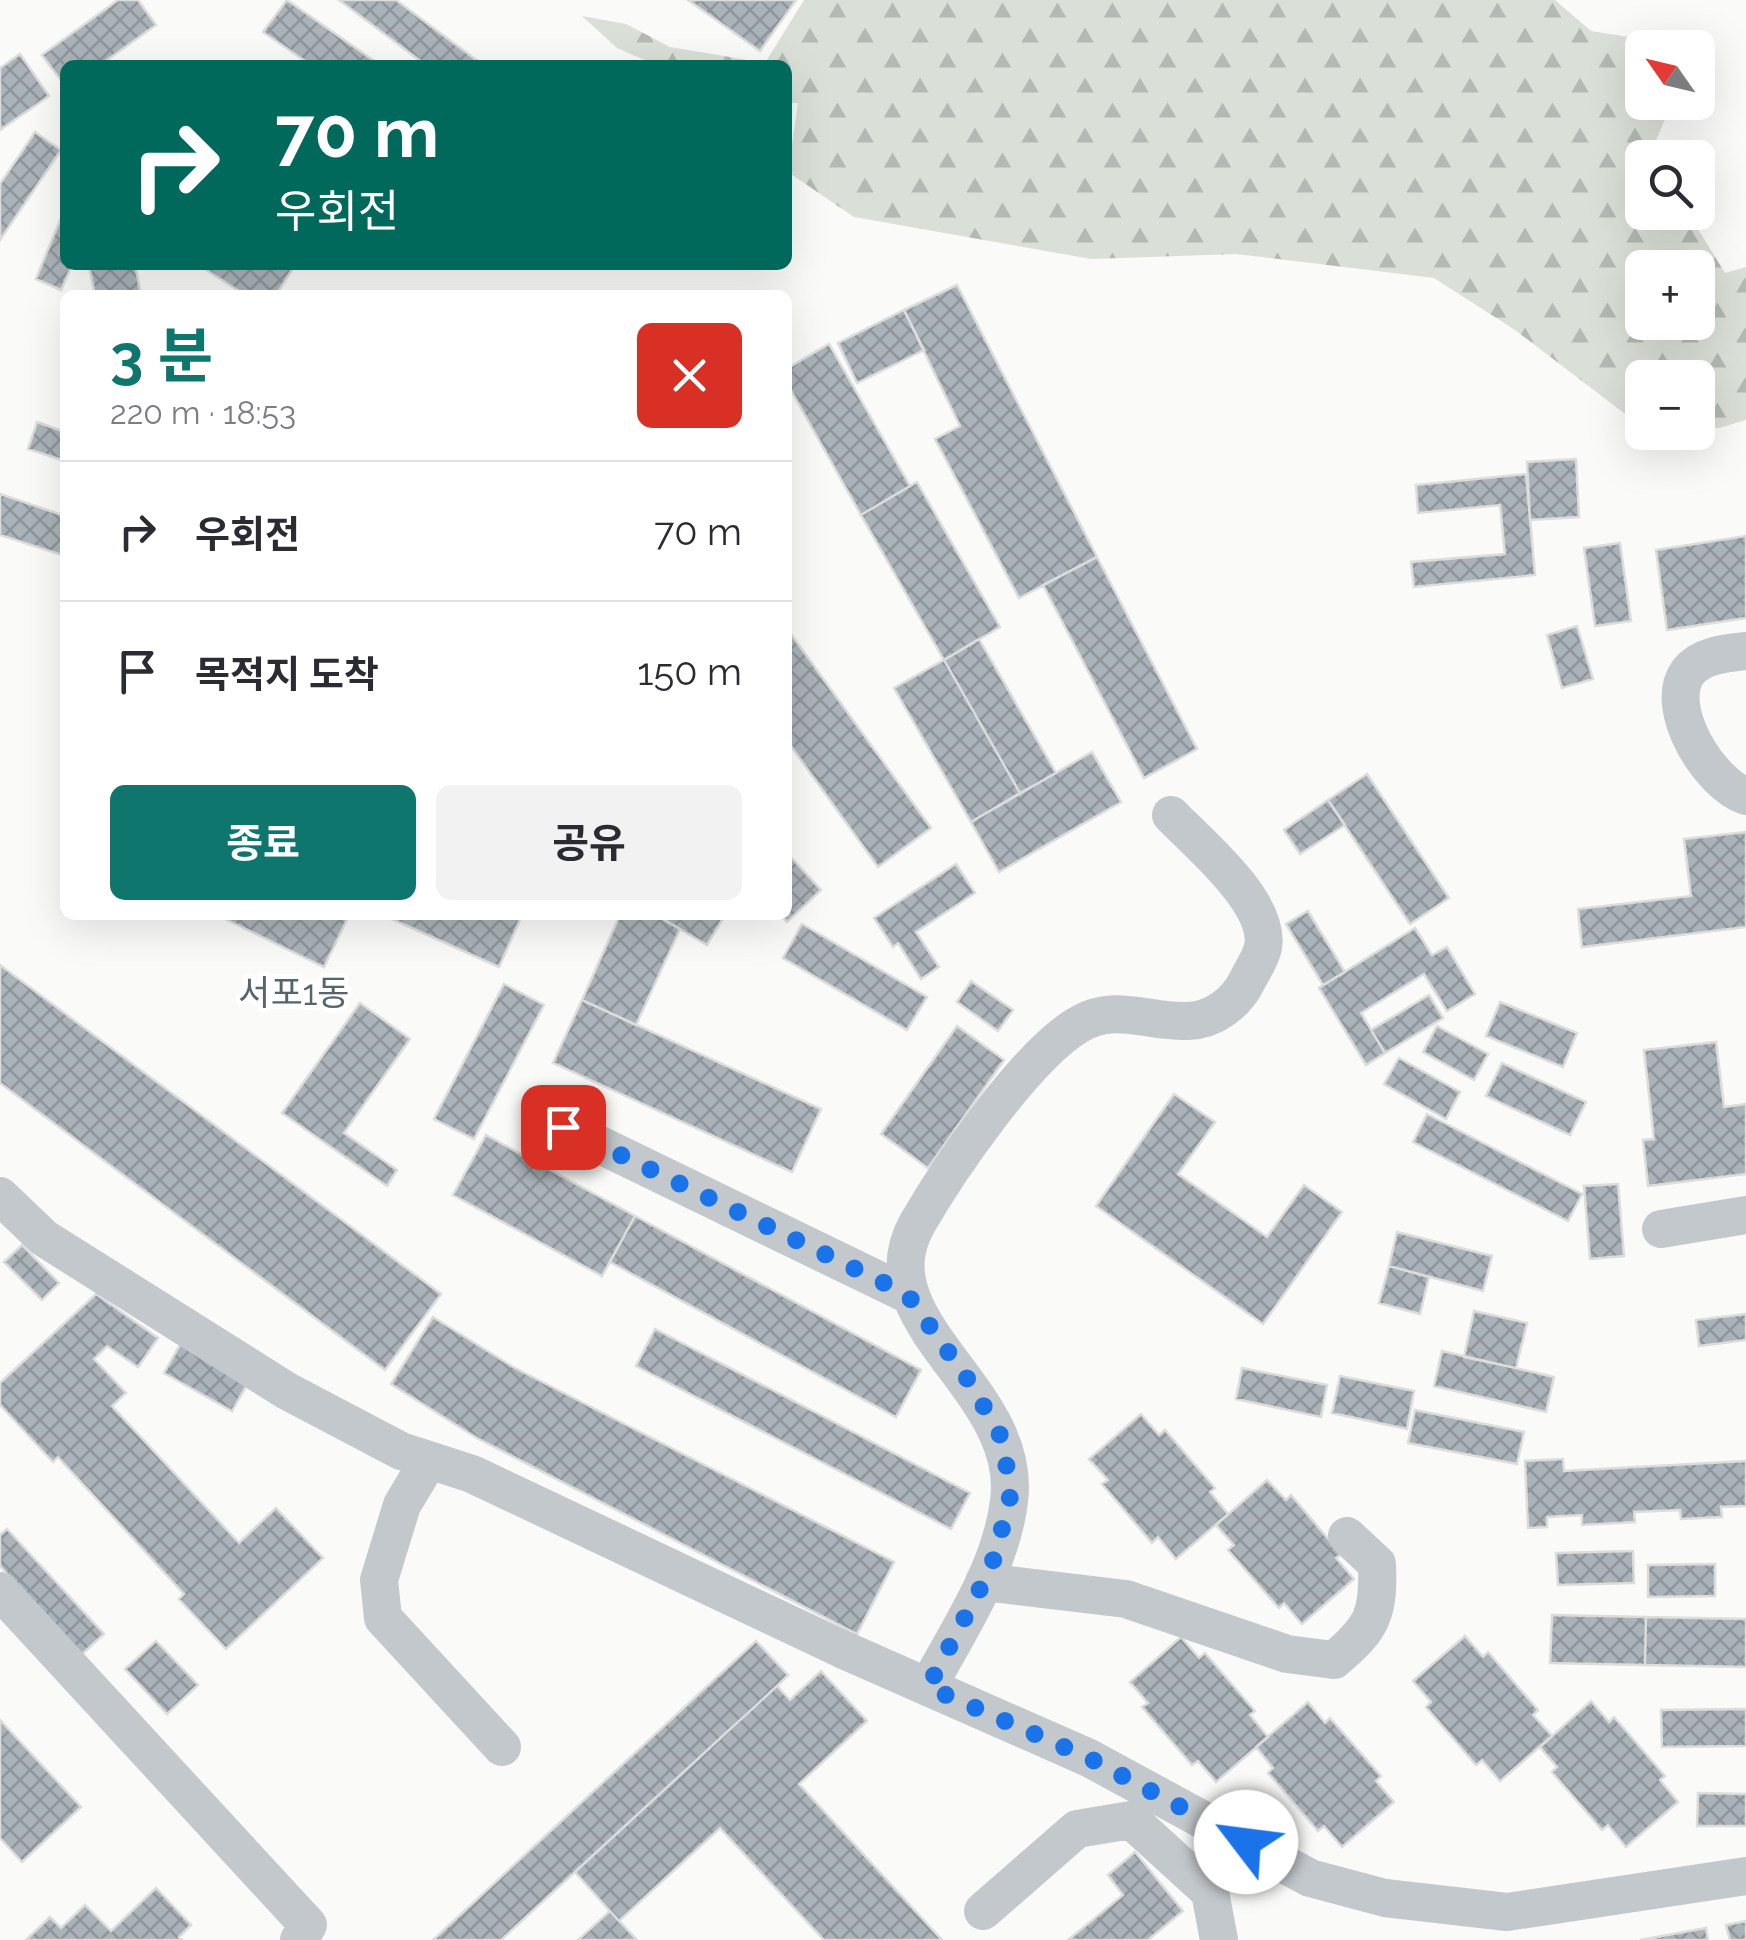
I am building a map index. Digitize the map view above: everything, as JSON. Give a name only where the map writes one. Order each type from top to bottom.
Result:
[{"type":"street","points":[[1746,651],[1713,655],[1688,672],[1679,703],[1698,754],[1746,796]]},
{"type":"street","points":[[928,1687],[984,1582],[1010,1500],[1004,1442],[971,1384],[907,1294],[903,1264],[916,1227],[980,1130],[1036,1062],[1078,1024],[1120,1011],[1189,1021],[1216,1015],[1242,992],[1264,945],[1254,902],[1171,815]]},
{"type":"street","points":[[563,1127],[907,1294]]},
{"type":"street","points":[[0,1196],[44,1238],[287,1391],[401,1451],[472,1474],[1089,1758],[1310,1878],[1385,1898],[1507,1912],[1746,1876]]},
{"type":"street","points":[[1661,1229],[1746,1216]]},
{"type":"street","points":[[429,1460],[402,1505],[379,1580],[383,1618],[502,1746]]},
{"type":"street","points":[[984,1582],[1126,1599],[1287,1654],[1334,1660],[1363,1636],[1379,1603],[1377,1564],[1347,1536]]},
{"type":"street","points":[[0,1591],[308,1925],[299,1940]]},
{"type":"street","points":[[983,1911],[1077,1829],[1132,1820],[1210,1892],[1218,1940]]},
{"type":"green space","points":[[804,0],[1555,0],[1591,31],[1625,36],[1625,120],[1665,120],[1656,140],[1625,140],[1625,230],[1698,230],[1711,250],[1625,250],[1625,340],[1715,340],[1715,257],[1725,273],[1746,267],[1746,420],[1715,428],[1715,360],[1625,360],[1625,414],[1515,330],[1434,278],[1236,254],[1091,259],[854,217],[792,175],[798,103],[792,103],[792,60],[767,60]]},
{"type":"green space","points":[[582,16],[626,24],[670,47],[747,60],[645,60],[617,48]]},
{"type":"building","points":[[118,0],[138,0],[156,25],[107,60],[60,60],[60,79],[42,55]]},
{"type":"building","points":[[287,0],[373,60],[304,60],[263,32]]},
{"type":"building","points":[[339,0],[396,0],[476,60],[419,60]]},
{"type":"building","points":[[688,0],[796,0],[760,51]]},
{"type":"building","points":[[20,54],[49,96],[0,130],[0,68]]},
{"type":"building","points":[[35,132],[60,149],[0,240],[0,184]]},
{"type":"building","points":[[60,220],[60,270],[70,270],[61,290],[36,279]]},
{"type":"building","points":[[90,270],[136,270],[140,290],[94,290]]},
{"type":"building","points":[[207,270],[292,270],[279,290],[237,290]]},
{"type":"building","points":[[957,285],[1097,557],[1019,598],[935,439],[960,426],[904,310]]},
{"type":"building","points":[[904,310],[924,350],[857,383],[838,343]]},
{"type":"building","points":[[829,344],[910,486],[861,515],[792,392],[792,366]]},
{"type":"building","points":[[37,422],[60,430],[60,459],[28,449]]},
{"type":"building","points":[[1576,459],[1579,517],[1530,520],[1527,462]]},
{"type":"building","points":[[1526,474],[1535,575],[1414,587],[1411,562],[1505,554],[1500,505],[1418,513],[1416,485]]},
{"type":"building","points":[[917,482],[1000,627],[944,660],[861,515]]},
{"type":"building","points":[[0,494],[60,514],[60,554],[0,535]]},
{"type":"building","points":[[1746,536],[1746,618],[1667,630],[1656,550]]},
{"type":"building","points":[[1620,543],[1631,621],[1595,626],[1584,548]]},
{"type":"building","points":[[1097,557],[1197,749],[1144,778],[1043,585]]},
{"type":"building","points":[[1577,626],[1593,679],[1562,688],[1547,635]]},
{"type":"building","points":[[792,636],[931,828],[878,867],[792,748]]},
{"type":"building","points":[[979,639],[1056,773],[1020,793],[944,660]]},
{"type":"building","points":[[944,660],[1020,793],[971,822],[894,688]]},
{"type":"building","points":[[1092,752],[1121,802],[999,872],[971,822]]},
{"type":"building","points":[[1367,774],[1449,898],[1410,924],[1328,800]]},
{"type":"building","points":[[1328,800],[1345,825],[1300,854],[1284,830]]},
{"type":"building","points":[[1746,832],[1746,927],[1582,947],[1578,909],[1691,896],[1684,839]]},
{"type":"building","points":[[792,858],[821,890],[792,917]]},
{"type":"building","points":[[956,864],[975,893],[916,932],[939,967],[921,979],[898,943],[893,947],[874,918]]},
{"type":"building","points":[[1308,911],[1345,972],[1323,985],[1286,924]]},
{"type":"building","points":[[227,920],[347,920],[324,967]]},
{"type":"building","points":[[394,920],[520,920],[499,967]]},
{"type":"building","points":[[618,920],[665,920],[680,929],[636,1025],[582,1000]]},
{"type":"building","points":[[664,920],[722,920],[707,945]]},
{"type":"building","points":[[802,924],[927,997],[907,1030],[783,958]]},
{"type":"building","points":[[1415,928],[1432,955],[1447,947],[1475,994],[1447,1011],[1424,974],[1361,1013],[1385,1053],[1366,1065],[1319,988]]},
{"type":"building","points":[[0,965],[441,1294],[385,1370],[0,1083]]},
{"type":"building","points":[[971,981],[1013,1010],[998,1031],[957,1002]]},
{"type":"building","points":[[504,984],[544,1005],[474,1139],[434,1119]]},
{"type":"building","points":[[1429,995],[1443,1018],[1385,1053],[1371,1030]]},
{"type":"building","points":[[582,1000],[821,1109],[792,1172],[553,1063]]},
{"type":"building","points":[[1500,1002],[1577,1033],[1563,1067],[1486,1036]]},
{"type":"building","points":[[360,1003],[410,1039],[344,1133],[397,1170],[387,1186],[282,1113]]},
{"type":"building","points":[[957,1026],[1004,1060],[928,1168],[881,1134]]},
{"type":"building","points":[[1437,1026],[1488,1054],[1474,1080],[1423,1052]]},
{"type":"building","points":[[1716,1042],[1724,1107],[1746,1104],[1746,1174],[1648,1186],[1643,1140],[1654,1139],[1644,1050]]},
{"type":"building","points":[[1399,1058],[1460,1092],[1446,1119],[1384,1084]]},
{"type":"building","points":[[1502,1063],[1586,1102],[1570,1135],[1486,1096]]},
{"type":"building","points":[[1174,1094],[1215,1122],[1178,1174],[1267,1237],[1304,1185],[1342,1212],[1263,1324],[1096,1206]]},
{"type":"building","points":[[1427,1114],[1582,1194],[1568,1221],[1413,1142]]},
{"type":"building","points":[[486,1135],[635,1216],[602,1276],[453,1195]]},
{"type":"building","points":[[1618,1184],[1624,1256],[1590,1259],[1584,1186]]},
{"type":"building","points":[[635,1216],[921,1370],[896,1417],[610,1262]]},
{"type":"building","points":[[1397,1232],[1492,1256],[1483,1291],[1389,1266]]},
{"type":"building","points":[[22,1245],[59,1283],[42,1300],[4,1262]]},
{"type":"building","points":[[1389,1266],[1429,1277],[1420,1314],[1379,1303]]},
{"type":"building","points":[[96,1294],[158,1338],[138,1367],[107,1346],[94,1359],[126,1393],[112,1406],[239,1543],[276,1508],[323,1558],[226,1649],[179,1599],[184,1594],[58,1457],[53,1462],[0,1405],[0,1383]]},
{"type":"building","points":[[1474,1311],[1527,1323],[1516,1368],[1464,1357]]},
{"type":"building","points":[[1746,1314],[1746,1340],[1699,1346],[1696,1320]]},
{"type":"building","points":[[433,1317],[513,1367],[894,1562],[857,1634],[477,1438],[391,1384]]},
{"type":"building","points":[[655,1329],[970,1493],[951,1529],[636,1366]]},
{"type":"building","points":[[181,1343],[249,1381],[232,1411],[164,1373]]},
{"type":"building","points":[[1442,1351],[1554,1377],[1546,1412],[1434,1386]]},
{"type":"building","points":[[1242,1368],[1327,1385],[1321,1417],[1236,1399]]},
{"type":"building","points":[[1340,1376],[1414,1391],[1407,1429],[1332,1413]]},
{"type":"building","points":[[1415,1410],[1524,1432],[1517,1464],[1408,1443]]},
{"type":"building","points":[[1141,1414],[1159,1435],[1165,1430],[1215,1488],[1210,1492],[1228,1514],[1176,1559],[1158,1537],[1152,1543],[1102,1484],[1108,1480],[1089,1459]]},
{"type":"building","points":[[1563,1459],[1564,1471],[1746,1461],[1746,1506],[1721,1507],[1722,1517],[1681,1519],[1680,1510],[1634,1512],[1635,1522],[1582,1525],[1582,1515],[1547,1517],[1547,1527],[1528,1528],[1525,1461]]},
{"type":"building","points":[[1267,1480],[1286,1500],[1291,1495],[1341,1554],[1336,1558],[1354,1579],[1302,1624],[1284,1603],[1279,1608],[1228,1550],[1234,1545],[1216,1525]]},
{"type":"building","points":[[7,1529],[104,1634],[81,1655],[0,1566],[0,1535]]},
{"type":"building","points":[[1633,1551],[1634,1583],[1558,1585],[1556,1553]]},
{"type":"building","points":[[1715,1564],[1715,1596],[1648,1597],[1648,1565]]},
{"type":"building","points":[[1552,1615],[1646,1617],[1645,1665],[1550,1663]]},
{"type":"building","points":[[1646,1617],[1746,1619],[1746,1667],[1645,1665]]},
{"type":"building","points":[[1465,1636],[1483,1657],[1488,1652],[1538,1710],[1533,1715],[1552,1736],[1500,1781],[1482,1760],[1476,1765],[1426,1707],[1431,1702],[1413,1681]]},
{"type":"building","points":[[1181,1637],[1199,1658],[1205,1653],[1255,1711],[1250,1715],[1268,1737],[1216,1782],[1198,1761],[1192,1765],[1142,1707],[1148,1703],[1130,1682]]},
{"type":"building","points":[[156,1641],[198,1685],[167,1714],[125,1669]]},
{"type":"building","points":[[756,1641],[788,1675],[777,1686],[501,1940],[433,1940]]},
{"type":"building","points":[[821,1671],[867,1721],[799,1784],[942,1940],[824,1940],[720,1828],[619,1921],[575,1872],[777,1686],[790,1700]]},
{"type":"building","points":[[1591,1701],[1609,1722],[1614,1717],[1665,1776],[1660,1780],[1678,1802],[1626,1847],[1608,1825],[1602,1830],[1552,1772],[1557,1767],[1540,1747]]},
{"type":"building","points":[[1308,1702],[1325,1723],[1330,1718],[1381,1776],[1376,1781],[1394,1802],[1342,1847],[1324,1826],[1318,1831],[1268,1773],[1273,1768],[1256,1747]]},
{"type":"building","points":[[1746,1709],[1746,1746],[1662,1747],[1661,1710]]},
{"type":"building","points":[[0,1720],[81,1807],[22,1862],[0,1838]]},
{"type":"building","points":[[1698,1793],[1746,1794],[1746,1826],[1697,1826]]},
{"type":"building","points":[[1135,1852],[1183,1911],[1148,1940],[1068,1940],[1123,1895],[1108,1875]]},
{"type":"building","points":[[156,1888],[191,1925],[179,1937],[182,1940],[26,1940],[50,1917],[61,1928],[85,1905],[111,1931]]},
{"type":"building","points":[[610,1911],[637,1940],[578,1940]]},
{"type":"building","points":[[1746,1921],[1746,1940],[1730,1940],[1726,1925]]},
{"type":"building","points":[[1706,1928],[1708,1940],[1640,1940]]},
{"type":"district","name":"서포1동","points":[[294,993]]},
{"type":"route","points":[[563,1127],[907,1294],[925,1325],[971,1384],[1004,1442],[1010,1500],[991,1568],[928,1687],[1089,1758],[1246,1842]]}]
